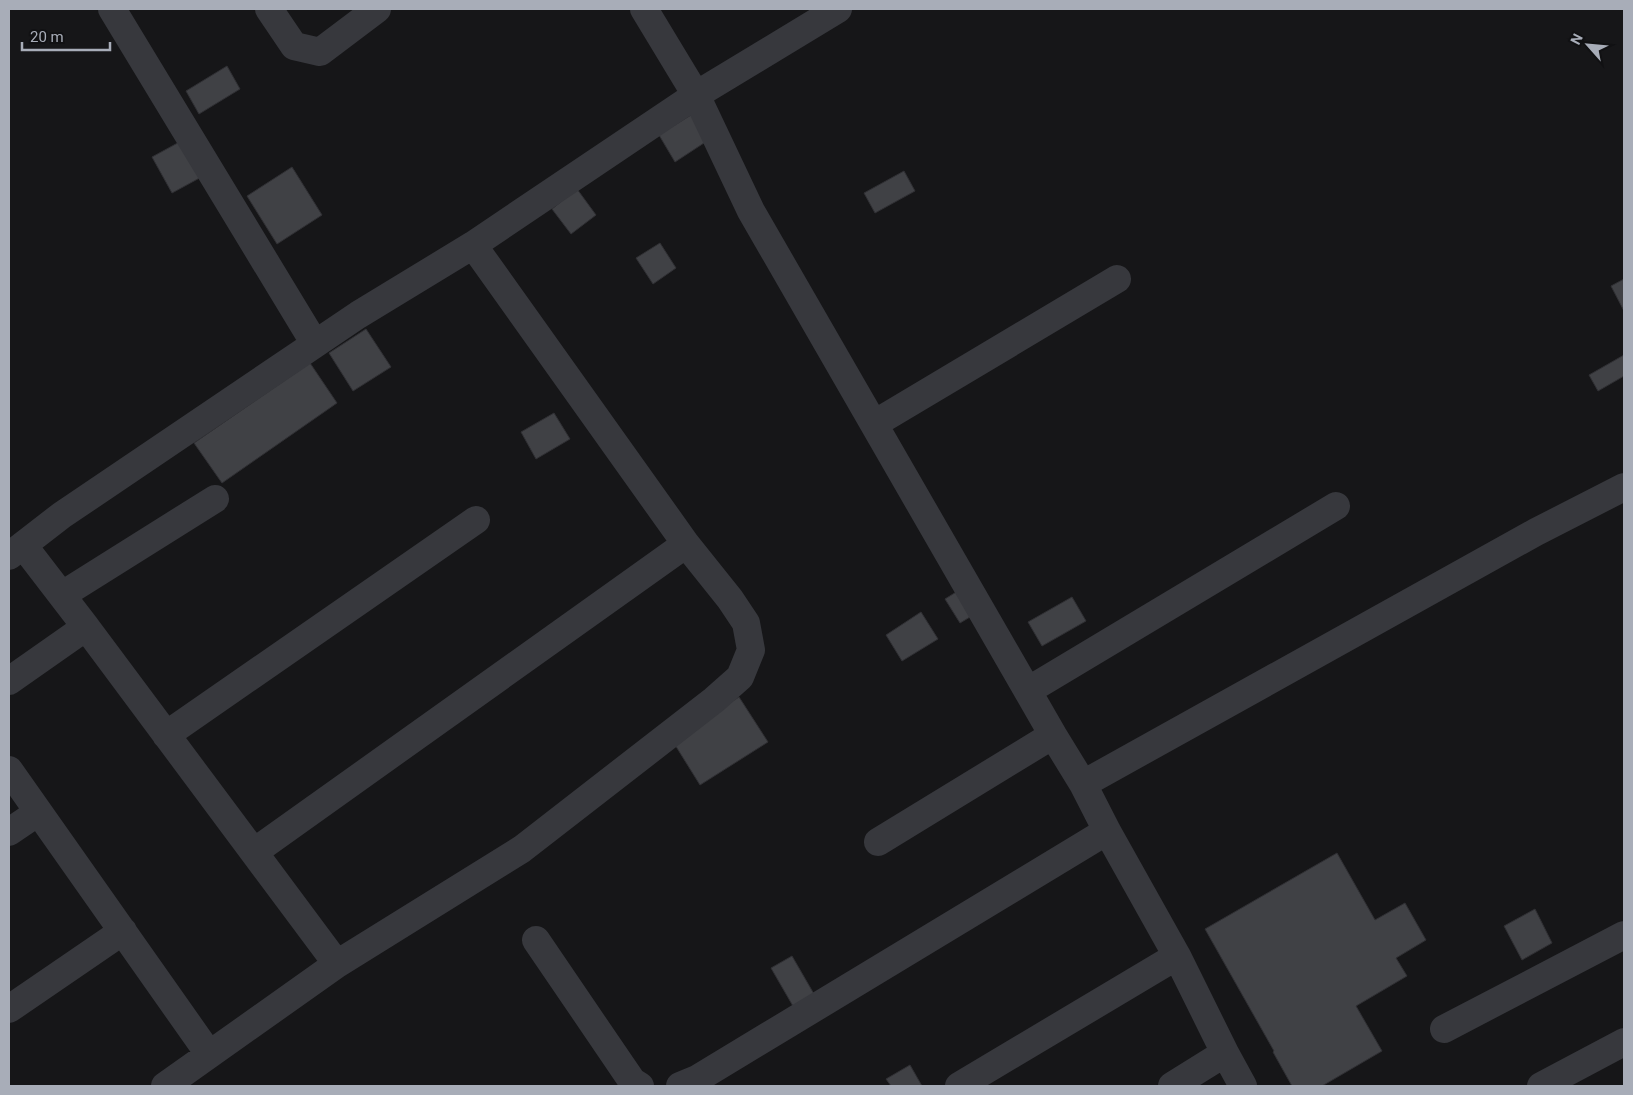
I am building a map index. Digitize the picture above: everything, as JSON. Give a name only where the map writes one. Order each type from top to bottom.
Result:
[{"type":"street","points":[[112,9],[315,344]]},
{"type":"street","points":[[269,9],[294,46],[320,52],[377,9]]},
{"type":"street","points":[[644,9],[696,95],[751,211],[1083,784],[1107,832],[1177,956],[1224,1053],[1243,1086]]},
{"type":"street","points":[[337,964],[62,595],[16,551],[62,515],[358,315],[473,245],[696,95],[838,9]]},
{"type":"street","points":[[165,1086],[337,964],[522,849],[714,700],[740,677],[751,650],[746,623],[730,599],[686,544],[473,245]]},
{"type":"street","points":[[874,424],[1117,279]]},
{"type":"street","points":[[1083,784],[1528,537],[1624,487]]},
{"type":"street","points":[[62,595],[215,499]]},
{"type":"street","points":[[1028,690],[1336,506]]},
{"type":"street","points":[[166,734],[476,520]]},
{"type":"street","points":[[254,852],[686,544]]},
{"type":"street","points":[[9,681],[86,627]]},
{"type":"street","points":[[878,842],[1053,735]]},
{"type":"street","points":[[9,770],[37,813],[210,1054]]},
{"type":"street","points":[[9,832],[37,813]]},
{"type":"street","points":[[680,1086],[697,1079],[1107,832]]},
{"type":"street","points":[[9,1009],[123,931]]},
{"type":"street","points":[[1444,1029],[1624,935]]},
{"type":"street","points":[[536,940],[632,1081],[640,1086]]},
{"type":"street","points":[[959,1086],[1177,956]]},
{"type":"street","points":[[1541,1086],[1624,1042]]},
{"type":"street","points":[[1172,1086],[1224,1053]]},
{"type":"building","points":[[227,66],[240,89],[199,114],[186,91]]},
{"type":"building","points":[[691,115],[707,141],[675,162],[659,135]]},
{"type":"building","points":[[185,139],[205,175],[172,193],[152,157]]},
{"type":"building","points":[[292,167],[322,215],[277,244],[247,196]]},
{"type":"building","points":[[904,171],[915,191],[875,213],[864,193]]},
{"type":"building","points":[[577,189],[596,215],[571,234],[552,209]]},
{"type":"building","points":[[660,243],[676,268],[653,284],[636,258]]},
{"type":"building","points":[[1624,279],[1624,311],[1611,286]]},
{"type":"building","points":[[366,329],[391,367],[353,391],[329,353]]},
{"type":"building","points":[[1624,355],[1624,376],[1598,391],[1589,375]]},
{"type":"building","points":[[310,363],[337,403],[222,483],[194,443]]},
{"type":"building","points":[[554,413],[570,439],[536,459],[521,432]]},
{"type":"building","points":[[966,586],[980,611],[960,623],[945,599]]},
{"type":"building","points":[[1072,597],[1086,621],[1042,646],[1028,622]]},
{"type":"building","points":[[921,612],[938,639],[902,661],[886,635]]},
{"type":"building","points":[[739,697],[768,742],[700,785],[672,740]]},
{"type":"building","points":[[1337,853],[1375,920],[1405,903],[1426,940],[1396,958],[1407,976],[1356,1006],[1382,1051],[1322,1086],[1292,1086],[1205,929]]},
{"type":"building","points":[[1535,909],[1552,943],[1522,960],[1504,926]]},
{"type":"building","points":[[792,956],[818,1001],[797,1013],[771,968]]},
{"type":"building","points":[[910,1065],[922,1086],[891,1086],[886,1079]]}]
